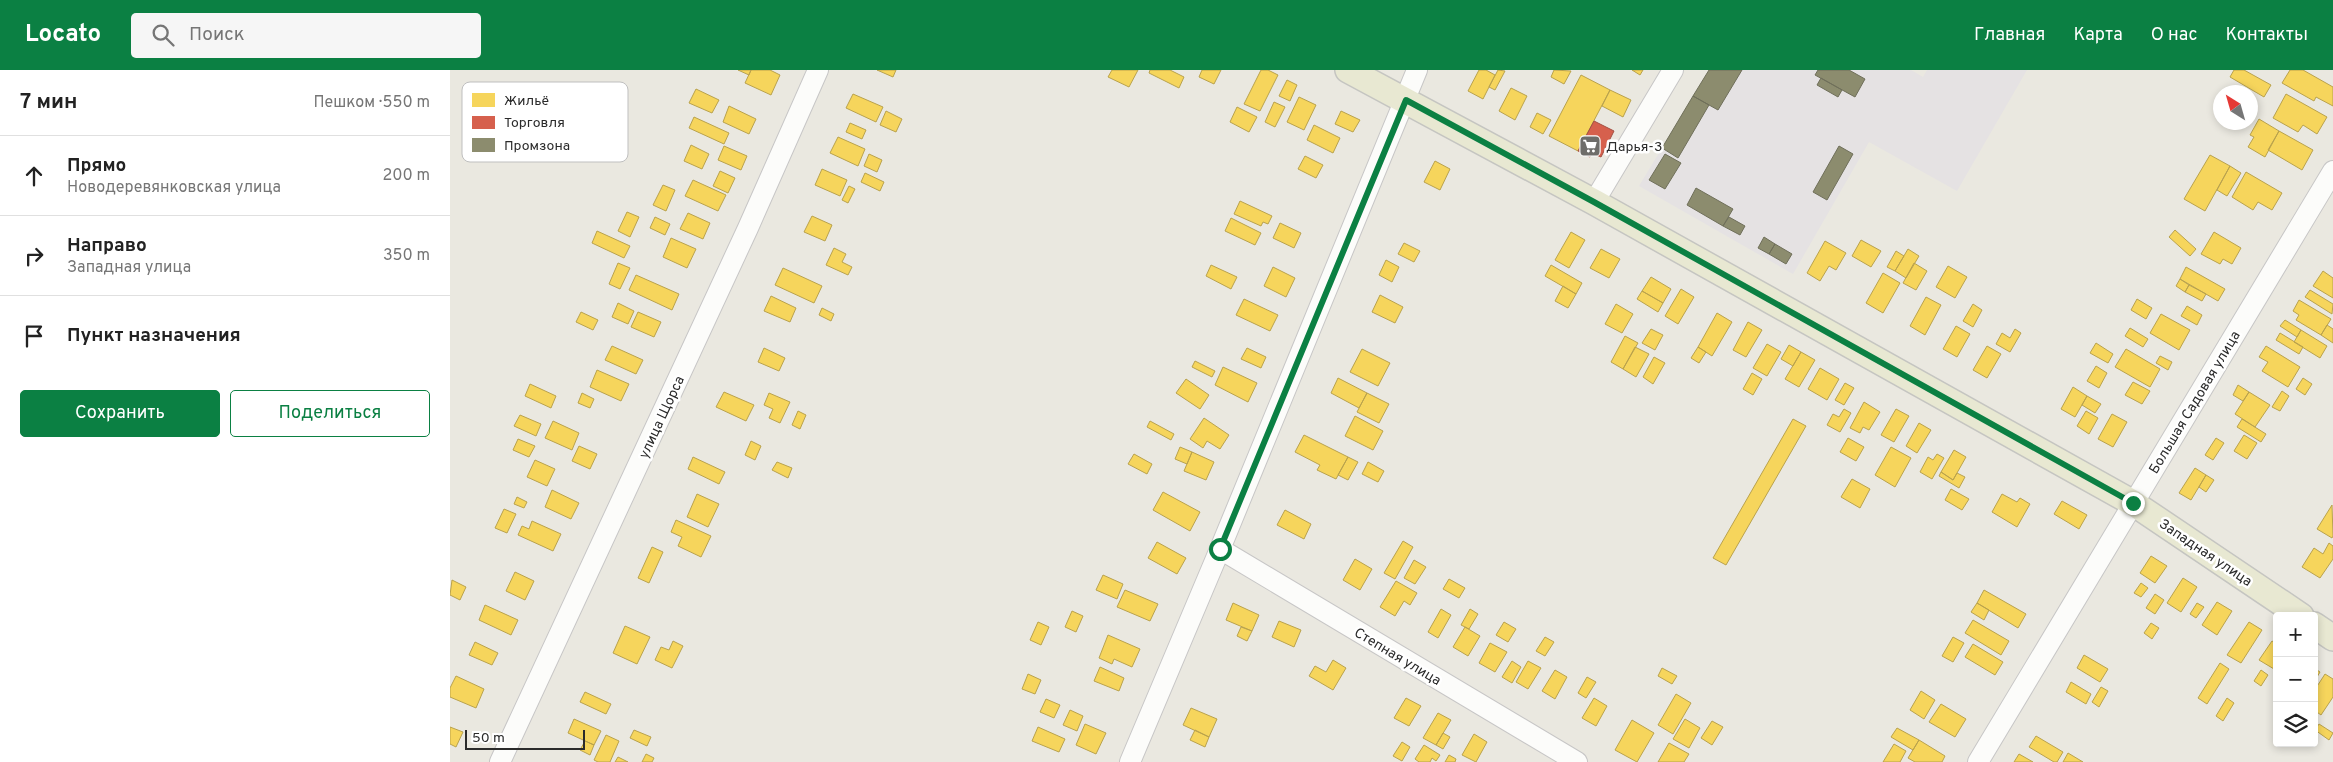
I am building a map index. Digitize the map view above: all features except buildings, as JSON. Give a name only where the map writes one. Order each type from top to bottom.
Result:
[{"type":"main road","name":"Западная улица","points":[[1348,70],[1594,202],[2133,503],[2294,612]]},
{"type":"main road","points":[[2318,628],[2333,638]]},
{"type":"street","name":"улица Щорса","points":[[500,762],[748,228],[818,70]]},
{"type":"street","points":[[1130,762],[1220,549],[1417,70]]},
{"type":"street","points":[[1594,202],[1673,70]]},
{"type":"street","name":"Большая Садовая улица","points":[[1978,762],[2333,171]]},
{"type":"street","name":"Степная улица","points":[[1220,549],[1577,762]]},
{"type":"shaded area","points":[[1709,70],[1911,70],[1923,77],[1927,70],[2027,70],[1957,191],[1869,142],[1793,274],[1639,186]]},
{"type":"place","name":"Дарья-3","points":[[1590,146]]},
{"type":"route","points":[[1220,549],[1406,100],[1594,202],[2133,503]]}]
